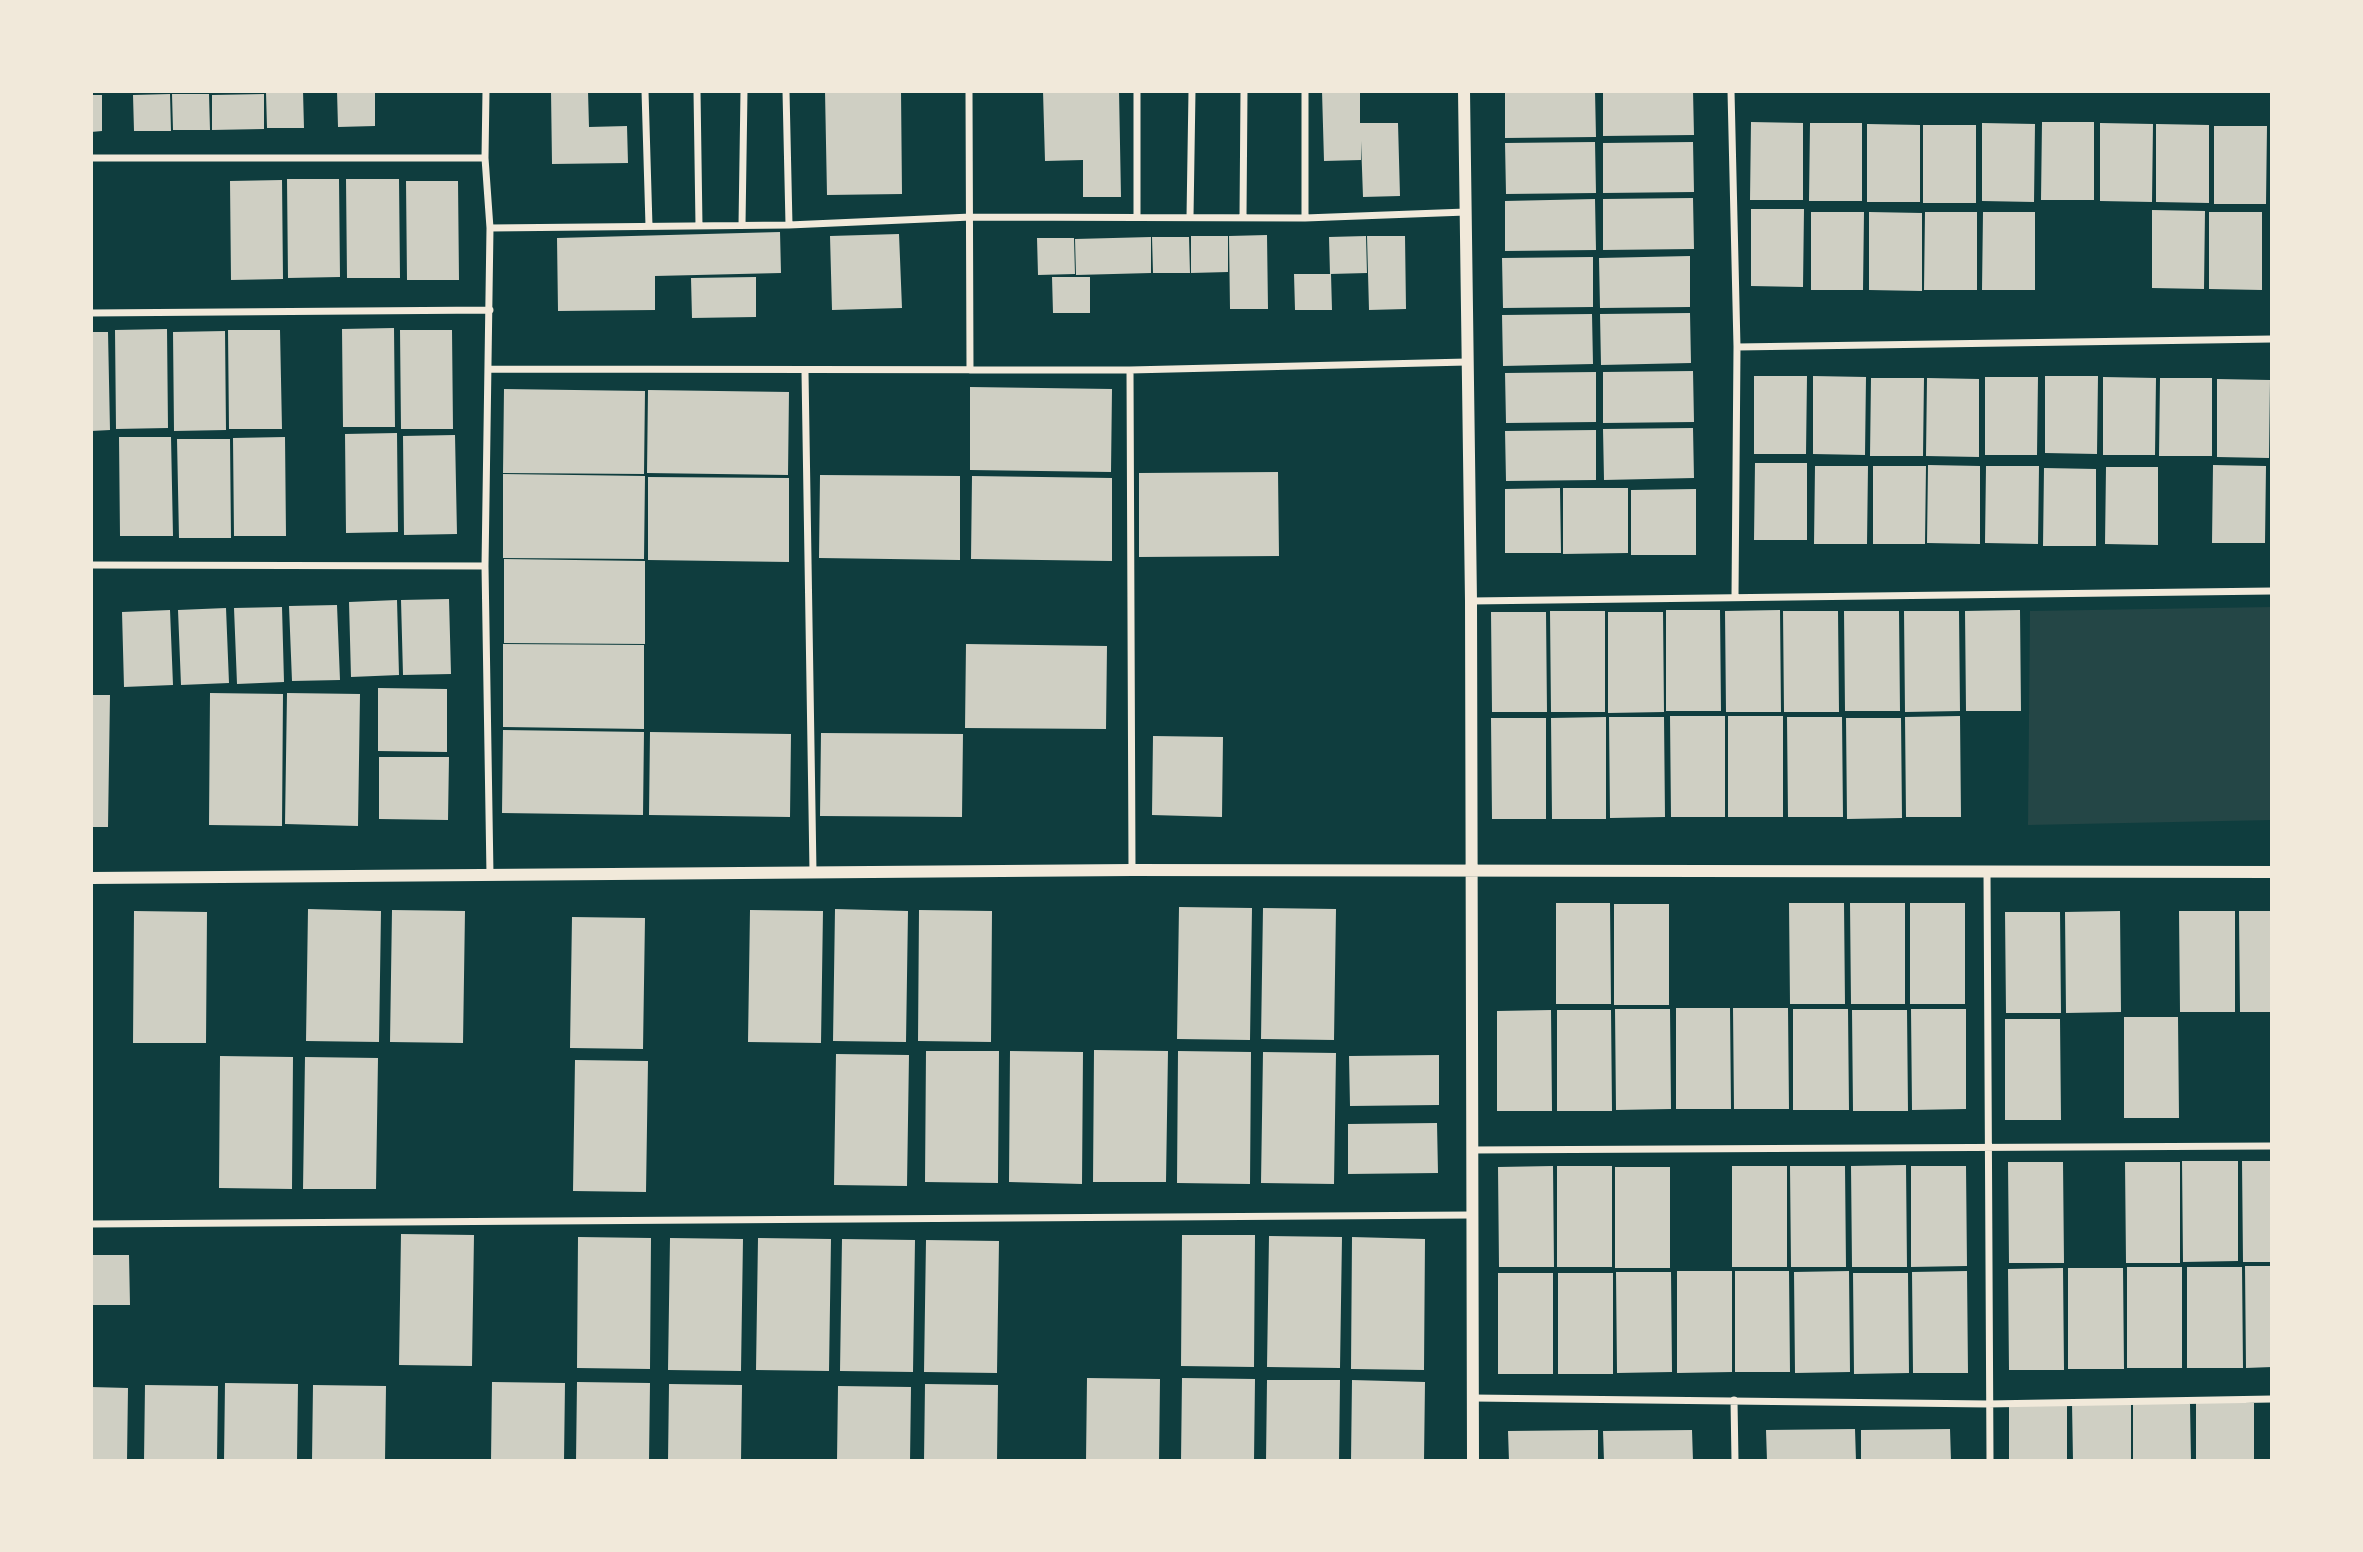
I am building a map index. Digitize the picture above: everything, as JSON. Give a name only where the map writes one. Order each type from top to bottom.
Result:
[{"type":"street","points":[[486,91],[485,158],[490,228],[485,566],[490,875]]},
{"type":"street","points":[[645,91],[649,226]]},
{"type":"street","points":[[697,91],[699,226]]},
{"type":"street","points":[[742,225],[744,91]]},
{"type":"street","points":[[786,91],[789,225]]},
{"type":"street","points":[[968,91],[970,370]]},
{"type":"street","points":[[1137,91],[1137,216]]},
{"type":"street","points":[[1190,217],[1192,91]]},
{"type":"street","points":[[1243,217],[1244,91]]},
{"type":"street","points":[[1305,91],[1305,218]]},
{"type":"street","points":[[1464,91],[1471,601],[1473,1461]]},
{"type":"street","points":[[1731,91],[1737,347],[1735,596]]},
{"type":"street","points":[[91,158],[485,158]]},
{"type":"street","points":[[490,228],[789,225],[971,218],[1305,218],[1466,212]]},
{"type":"street","points":[[91,313],[489,310]]},
{"type":"street","points":[[1737,347],[2272,339]]},
{"type":"street","points":[[489,369],[805,372],[1130,370],[1467,362]]},
{"type":"street","points":[[1130,370],[1132,870]]},
{"type":"street","points":[[805,372],[813,872]]},
{"type":"street","points":[[91,565],[485,566]]},
{"type":"street","points":[[1471,601],[2272,591]]},
{"type":"street","points":[[91,878],[1132,870],[2272,872]]},
{"type":"street","points":[[1987,871],[1990,1461]]},
{"type":"street","points":[[1471,1150],[2272,1146]]},
{"type":"street","points":[[91,1224],[1471,1215]]},
{"type":"street","points":[[1473,1398],[1988,1404],[2272,1399]]},
{"type":"street","points":[[1734,1400],[1735,1461]]},
{"type":"shaded area","points":[[2272,607],[2272,820],[2028,825],[2030,611]]},
{"type":"building","points":[[303,91],[304,128],[267,128],[266,92]]},
{"type":"building","points":[[337,91],[375,91],[375,126],[338,127]]},
{"type":"building","points":[[551,91],[588,91],[589,127],[627,126],[628,163],[552,164]]},
{"type":"building","points":[[825,91],[901,91],[902,194],[827,195]]},
{"type":"building","points":[[1043,91],[1119,91],[1121,197],[1083,197],[1083,160],[1045,161]]},
{"type":"building","points":[[1322,91],[1360,91],[1360,123],[1398,123],[1400,196],[1363,197],[1361,141],[1361,160],[1324,161]]},
{"type":"building","points":[[1505,91],[1595,91],[1596,137],[1505,138]]},
{"type":"building","points":[[1603,91],[1693,91],[1694,135],[1603,136]]},
{"type":"building","points":[[170,94],[171,131],[134,131],[133,95]]},
{"type":"building","points":[[172,94],[209,94],[210,130],[173,130]]},
{"type":"building","points":[[264,94],[264,129],[212,130],[212,95]]},
{"type":"building","points":[[91,95],[102,95],[102,131],[91,132]]},
{"type":"building","points":[[1751,122],[1803,123],[1803,200],[1750,200]]},
{"type":"building","points":[[2042,122],[2094,122],[2094,200],[2041,200]]},
{"type":"building","points":[[1810,123],[1862,123],[1862,201],[1809,201]]},
{"type":"building","points":[[1982,123],[2035,124],[2034,202],[1982,201]]},
{"type":"building","points":[[2100,123],[2153,124],[2152,202],[2100,201]]},
{"type":"building","points":[[1867,124],[1920,125],[1920,202],[1867,202]]},
{"type":"building","points":[[2156,124],[2209,125],[2209,203],[2156,202]]},
{"type":"building","points":[[1923,125],[1976,125],[1976,203],[1923,203]]},
{"type":"building","points":[[2214,126],[2267,126],[2266,204],[2214,204]]},
{"type":"building","points":[[1595,142],[1596,193],[1506,194],[1505,143]]},
{"type":"building","points":[[1693,142],[1694,192],[1603,193],[1603,143]]},
{"type":"building","points":[[287,179],[339,179],[340,277],[288,278]]},
{"type":"building","points":[[346,179],[399,179],[400,278],[347,278]]},
{"type":"building","points":[[282,180],[283,279],[231,280],[230,181]]},
{"type":"building","points":[[406,181],[458,181],[459,280],[407,280]]},
{"type":"building","points":[[1693,198],[1694,249],[1603,250],[1603,199]]},
{"type":"building","points":[[1595,199],[1596,250],[1505,251],[1505,201]]},
{"type":"building","points":[[1751,209],[1804,209],[1803,287],[1751,286]]},
{"type":"building","points":[[2152,210],[2205,211],[2204,289],[2152,288]]},
{"type":"building","points":[[1811,212],[1864,212],[1863,290],[1811,290]]},
{"type":"building","points":[[1869,212],[1922,213],[1922,291],[1869,290]]},
{"type":"building","points":[[1925,212],[1977,212],[1977,290],[1924,290]]},
{"type":"building","points":[[1983,212],[2035,212],[2035,290],[1982,290]]},
{"type":"building","points":[[2209,212],[2262,212],[2262,290],[2209,289]]},
{"type":"building","points":[[780,232],[781,273],[655,276],[655,310],[558,311],[557,238]]},
{"type":"building","points":[[899,234],[902,308],[832,310],[830,236]]},
{"type":"building","points":[[1267,235],[1268,309],[1230,309],[1229,236]]},
{"type":"building","points":[[1191,236],[1228,236],[1228,272],[1191,273]]},
{"type":"building","points":[[1366,236],[1367,273],[1330,274],[1329,237]]},
{"type":"building","points":[[1367,236],[1405,236],[1406,309],[1369,310]]},
{"type":"building","points":[[1151,237],[1151,273],[1076,275],[1075,239]]},
{"type":"building","points":[[1152,237],[1189,237],[1190,273],[1153,273]]},
{"type":"building","points":[[1037,238],[1074,238],[1075,274],[1038,275]]},
{"type":"building","points":[[1690,256],[1690,307],[1600,308],[1599,258]]},
{"type":"building","points":[[1593,257],[1593,307],[1503,308],[1502,258]]},
{"type":"building","points":[[1294,274],[1331,274],[1332,310],[1295,310]]},
{"type":"building","points":[[756,277],[756,317],[692,318],[691,278]]},
{"type":"building","points":[[1052,277],[1090,277],[1090,313],[1053,313]]},
{"type":"building","points":[[1690,313],[1691,363],[1601,365],[1600,314]]},
{"type":"building","points":[[1592,314],[1593,364],[1503,366],[1502,315]]},
{"type":"building","points":[[394,328],[395,427],[343,427],[342,329]]},
{"type":"building","points":[[167,329],[168,428],[116,429],[115,330]]},
{"type":"building","points":[[228,330],[280,330],[282,429],[229,429]]},
{"type":"building","points":[[400,330],[452,330],[453,429],[401,429]]},
{"type":"building","points":[[225,331],[226,430],[174,431],[173,332]]},
{"type":"building","points":[[91,332],[108,332],[110,430],[91,431]]},
{"type":"building","points":[[1693,371],[1694,422],[1603,423],[1603,372]]},
{"type":"building","points":[[1596,372],[1596,422],[1506,423],[1505,373]]},
{"type":"building","points":[[1754,376],[1807,376],[1806,454],[1754,454]]},
{"type":"building","points":[[1813,376],[1866,377],[1865,455],[1813,454]]},
{"type":"building","points":[[2045,376],[2098,376],[2097,454],[2045,453]]},
{"type":"building","points":[[1985,377],[2038,377],[2037,455],[1985,455]]},
{"type":"building","points":[[2103,377],[2156,378],[2155,455],[2103,455]]},
{"type":"building","points":[[1871,378],[1924,378],[1923,456],[1870,456]]},
{"type":"building","points":[[1927,378],[1979,379],[1979,457],[1926,456]]},
{"type":"building","points":[[2160,378],[2212,378],[2212,456],[2159,456]]},
{"type":"building","points":[[2217,379],[2270,380],[2269,458],[2217,457]]},
{"type":"building","points":[[970,387],[1112,389],[1111,472],[970,470]]},
{"type":"building","points":[[504,389],[645,391],[644,474],[503,473]]},
{"type":"building","points":[[648,390],[789,392],[788,475],[647,473]]},
{"type":"building","points":[[1693,428],[1694,478],[1604,480],[1603,429]]},
{"type":"building","points":[[1596,430],[1596,480],[1506,481],[1505,431]]},
{"type":"building","points":[[397,433],[398,532],[346,533],[345,434]]},
{"type":"building","points":[[455,435],[457,534],[404,535],[403,436]]},
{"type":"building","points":[[119,437],[171,437],[173,536],[120,536]]},
{"type":"building","points":[[285,437],[286,536],[234,536],[233,438]]},
{"type":"building","points":[[177,439],[230,439],[231,538],[179,538]]},
{"type":"building","points":[[1755,463],[1807,463],[1807,540],[1754,540]]},
{"type":"building","points":[[1928,465],[1980,466],[1980,544],[1927,543]]},
{"type":"building","points":[[2213,465],[2266,466],[2265,543],[2212,543]]},
{"type":"building","points":[[1815,466],[1868,466],[1867,544],[1814,544]]},
{"type":"building","points":[[1873,466],[1926,466],[1925,544],[1873,544]]},
{"type":"building","points":[[1986,466],[2039,466],[2038,544],[1985,543]]},
{"type":"building","points":[[2106,467],[2158,467],[2158,545],[2105,544]]},
{"type":"building","points":[[2044,468],[2096,469],[2096,546],[2043,546]]},
{"type":"building","points":[[1278,472],[1279,556],[1139,557],[1139,473]]},
{"type":"building","points":[[503,474],[645,476],[644,559],[503,558]]},
{"type":"building","points":[[820,475],[960,476],[960,560],[819,558]]},
{"type":"building","points":[[972,476],[1112,478],[1112,561],[971,559]]},
{"type":"building","points":[[648,477],[789,478],[789,562],[648,560]]},
{"type":"building","points":[[1560,488],[1561,553],[1505,553],[1505,489]]},
{"type":"building","points":[[1563,488],[1628,488],[1628,553],[1563,554]]},
{"type":"building","points":[[1696,489],[1696,555],[1631,555],[1631,490]]},
{"type":"building","points":[[504,559],[645,561],[645,644],[504,643]]},
{"type":"building","points":[[449,599],[451,674],[403,675],[401,600]]},
{"type":"building","points":[[397,600],[399,675],[351,677],[349,602]]},
{"type":"building","points":[[337,605],[340,680],[292,681],[289,606]]},
{"type":"building","points":[[282,607],[284,682],[237,684],[234,608]]},
{"type":"building","points":[[226,608],[229,683],[181,685],[178,610]]},
{"type":"building","points":[[170,610],[173,685],[124,687],[122,612]]},
{"type":"building","points":[[1666,610],[1720,610],[1721,711],[1666,711]]},
{"type":"building","points":[[1780,610],[1781,712],[1726,712],[1725,611]]},
{"type":"building","points":[[2020,610],[2021,711],[1966,711],[1965,611]]},
{"type":"building","points":[[1550,611],[1605,611],[1605,712],[1551,712]]},
{"type":"building","points":[[1783,611],[1838,611],[1839,712],[1784,712]]},
{"type":"building","points":[[1844,611],[1899,611],[1900,711],[1845,711]]},
{"type":"building","points":[[1904,611],[1959,611],[1960,711],[1905,712]]},
{"type":"building","points":[[1491,612],[1546,612],[1547,712],[1492,712]]},
{"type":"building","points":[[1608,612],[1663,612],[1664,712],[1608,713]]},
{"type":"building","points":[[503,644],[644,645],[644,729],[503,727]]},
{"type":"building","points":[[966,644],[1107,646],[1106,729],[965,728]]},
{"type":"building","points":[[378,688],[447,689],[447,752],[378,751]]},
{"type":"building","points":[[210,693],[283,694],[282,826],[209,825]]},
{"type":"building","points":[[287,693],[360,694],[358,826],[285,824]]},
{"type":"building","points":[[91,695],[110,695],[108,827],[91,827]]},
{"type":"building","points":[[1670,716],[1725,716],[1725,817],[1671,817]]},
{"type":"building","points":[[1728,716],[1783,716],[1783,817],[1728,817]]},
{"type":"building","points":[[1960,716],[1961,817],[1906,817],[1905,717]]},
{"type":"building","points":[[1606,717],[1606,819],[1552,819],[1551,718]]},
{"type":"building","points":[[1609,717],[1664,717],[1665,817],[1610,818]]},
{"type":"building","points":[[1787,717],[1842,717],[1843,817],[1788,817]]},
{"type":"building","points":[[1491,718],[1546,718],[1546,819],[1492,819]]},
{"type":"building","points":[[1846,718],[1901,718],[1902,818],[1847,819]]},
{"type":"building","points":[[503,730],[644,732],[643,815],[502,813]]},
{"type":"building","points":[[650,732],[791,734],[790,817],[649,815]]},
{"type":"building","points":[[821,733],[963,734],[962,817],[820,816]]},
{"type":"building","points":[[1153,736],[1223,737],[1222,817],[1152,815]]},
{"type":"building","points":[[379,757],[449,757],[448,820],[379,819]]},
{"type":"building","points":[[1556,903],[1610,903],[1611,1004],[1556,1004]]},
{"type":"building","points":[[1789,903],[1844,903],[1845,1004],[1790,1004]]},
{"type":"building","points":[[1850,903],[1905,903],[1905,1004],[1851,1004]]},
{"type":"building","points":[[1910,903],[1965,903],[1965,1004],[1910,1004]]},
{"type":"building","points":[[1614,904],[1669,904],[1669,1005],[1614,1005]]},
{"type":"building","points":[[1179,907],[1252,908],[1250,1040],[1177,1039]]},
{"type":"building","points":[[1263,908],[1336,909],[1334,1040],[1261,1039]]},
{"type":"building","points":[[308,909],[381,911],[379,1042],[306,1041]]},
{"type":"building","points":[[835,909],[908,911],[906,1042],[833,1041]]},
{"type":"building","points":[[392,910],[465,911],[463,1043],[390,1042]]},
{"type":"building","points":[[750,910],[823,911],[821,1043],[748,1042]]},
{"type":"building","points":[[919,910],[992,911],[991,1042],[918,1041]]},
{"type":"building","points":[[134,911],[207,912],[206,1043],[133,1043]]},
{"type":"building","points":[[2120,911],[2121,1012],[2066,1013],[2065,912]]},
{"type":"building","points":[[2179,911],[2235,911],[2235,1012],[2180,1012]]},
{"type":"building","points":[[2239,911],[2272,911],[2272,1012],[2240,1012]]},
{"type":"building","points":[[2005,912],[2060,912],[2061,1013],[2006,1013]]},
{"type":"building","points":[[572,917],[645,918],[643,1049],[570,1048]]},
{"type":"building","points":[[1676,1008],[1730,1008],[1731,1109],[1676,1109]]},
{"type":"building","points":[[1733,1008],[1788,1008],[1789,1109],[1734,1109]]},
{"type":"building","points":[[1615,1009],[1670,1009],[1671,1109],[1616,1110]]},
{"type":"building","points":[[1793,1009],[1848,1009],[1849,1110],[1793,1110]]},
{"type":"building","points":[[1911,1009],[1966,1009],[1966,1109],[1912,1110]]},
{"type":"building","points":[[1551,1010],[1552,1111],[1497,1111],[1497,1011]]},
{"type":"building","points":[[1557,1010],[1611,1010],[1612,1111],[1557,1111]]},
{"type":"building","points":[[1852,1010],[1907,1010],[1908,1111],[1853,1111]]},
{"type":"building","points":[[2124,1017],[2178,1017],[2179,1118],[2124,1118]]},
{"type":"building","points":[[2005,1019],[2060,1019],[2061,1120],[2005,1120]]},
{"type":"building","points":[[1094,1050],[1168,1051],[1166,1182],[1093,1182]]},
{"type":"building","points":[[926,1051],[999,1051],[998,1183],[925,1182]]},
{"type":"building","points":[[1010,1051],[1083,1052],[1082,1184],[1009,1182]]},
{"type":"building","points":[[1178,1051],[1251,1052],[1250,1184],[1177,1183]]},
{"type":"building","points":[[1263,1052],[1336,1053],[1334,1184],[1261,1183]]},
{"type":"building","points":[[836,1054],[909,1055],[907,1186],[834,1185]]},
{"type":"building","points":[[1439,1055],[1439,1105],[1350,1106],[1349,1056]]},
{"type":"building","points":[[220,1056],[293,1057],[292,1189],[219,1188]]},
{"type":"building","points":[[305,1057],[378,1058],[376,1189],[303,1189]]},
{"type":"building","points":[[575,1060],[648,1061],[646,1192],[573,1191]]},
{"type":"building","points":[[1437,1123],[1438,1173],[1348,1174],[1348,1124]]},
{"type":"building","points":[[2182,1161],[2238,1161],[2238,1261],[2183,1262]]},
{"type":"building","points":[[2242,1161],[2272,1161],[2272,1262],[2243,1262]]},
{"type":"building","points":[[2008,1162],[2063,1162],[2064,1263],[2009,1263]]},
{"type":"building","points":[[2125,1162],[2180,1162],[2180,1263],[2126,1263]]},
{"type":"building","points":[[1906,1165],[1907,1267],[1852,1267],[1851,1166]]},
{"type":"building","points":[[1553,1166],[1554,1267],[1499,1267],[1498,1167]]},
{"type":"building","points":[[1557,1166],[1612,1166],[1612,1267],[1557,1267]]},
{"type":"building","points":[[1732,1166],[1787,1166],[1787,1267],[1732,1267]]},
{"type":"building","points":[[1790,1166],[1845,1166],[1846,1267],[1791,1267]]},
{"type":"building","points":[[1911,1166],[1966,1166],[1967,1266],[1911,1267]]},
{"type":"building","points":[[1615,1167],[1670,1167],[1670,1268],[1615,1268]]},
{"type":"building","points":[[401,1234],[474,1235],[472,1366],[399,1365]]},
{"type":"building","points":[[1182,1235],[1255,1235],[1254,1367],[1181,1366]]},
{"type":"building","points":[[1269,1236],[1342,1237],[1340,1368],[1267,1367]]},
{"type":"building","points":[[578,1237],[651,1238],[650,1369],[577,1368]]},
{"type":"building","points":[[1352,1237],[1425,1239],[1424,1370],[1351,1369]]},
{"type":"building","points":[[670,1238],[743,1239],[741,1371],[668,1370]]},
{"type":"building","points":[[758,1238],[831,1239],[829,1371],[756,1370]]},
{"type":"building","points":[[842,1239],[915,1240],[913,1372],[840,1371]]},
{"type":"building","points":[[926,1240],[999,1241],[997,1373],[924,1372]]},
{"type":"building","points":[[91,1255],[129,1255],[130,1305],[91,1305]]},
{"type":"building","points":[[2245,1266],[2272,1266],[2272,1367],[2246,1368]]},
{"type":"building","points":[[2127,1267],[2182,1267],[2182,1368],[2127,1368]]},
{"type":"building","points":[[2187,1267],[2242,1267],[2243,1368],[2187,1368]]},
{"type":"building","points":[[2063,1268],[2064,1370],[2009,1370],[2008,1269]]},
{"type":"building","points":[[2068,1268],[2123,1268],[2124,1369],[2068,1369]]},
{"type":"building","points":[[1677,1271],[1732,1271],[1732,1372],[1677,1373]]},
{"type":"building","points":[[1735,1271],[1789,1271],[1790,1372],[1735,1372]]},
{"type":"building","points":[[1849,1271],[1850,1372],[1795,1373],[1794,1272]]},
{"type":"building","points":[[1967,1271],[1968,1373],[1913,1373],[1912,1272]]},
{"type":"building","points":[[1616,1272],[1671,1272],[1672,1372],[1617,1373]]},
{"type":"building","points":[[1498,1273],[1553,1273],[1553,1374],[1498,1374]]},
{"type":"building","points":[[1558,1273],[1613,1273],[1613,1374],[1558,1374]]},
{"type":"building","points":[[1853,1273],[1908,1273],[1909,1373],[1854,1374]]},
{"type":"building","points":[[1087,1378],[1160,1379],[1159,1461],[1086,1461]]},
{"type":"building","points":[[1182,1378],[1255,1379],[1254,1461],[1181,1461]]},
{"type":"building","points":[[1267,1380],[1340,1380],[1339,1461],[1266,1461]]},
{"type":"building","points":[[1352,1380],[1425,1382],[1424,1461],[1351,1461]]},
{"type":"building","points":[[492,1382],[565,1383],[564,1461],[491,1461]]},
{"type":"building","points":[[577,1382],[650,1383],[649,1461],[576,1461]]},
{"type":"building","points":[[225,1383],[298,1384],[297,1461],[224,1461]]},
{"type":"building","points":[[669,1384],[742,1385],[741,1461],[668,1461]]},
{"type":"building","points":[[925,1384],[998,1385],[997,1461],[924,1461]]},
{"type":"building","points":[[145,1385],[218,1386],[217,1461],[144,1461]]},
{"type":"building","points":[[313,1385],[386,1386],[385,1461],[312,1461]]},
{"type":"building","points":[[838,1386],[911,1387],[910,1461],[837,1461]]},
{"type":"building","points":[[91,1387],[128,1388],[127,1461],[91,1461]]},
{"type":"building","points":[[2072,1403],[2131,1403],[2131,1461],[2073,1461]]},
{"type":"building","points":[[2196,1403],[2254,1403],[2254,1461],[2196,1461]]},
{"type":"building","points":[[2009,1404],[2067,1404],[2067,1461],[2009,1461]]},
{"type":"building","points":[[2133,1404],[2190,1404],[2191,1461],[2133,1461]]},
{"type":"building","points":[[1855,1429],[1856,1461],[1767,1461],[1766,1430]]},
{"type":"building","points":[[1950,1429],[1951,1461],[1861,1461],[1861,1430]]},
{"type":"building","points":[[1598,1430],[1598,1461],[1509,1461],[1508,1431]]},
{"type":"building","points":[[1692,1430],[1693,1461],[1604,1461],[1603,1431]]}]
